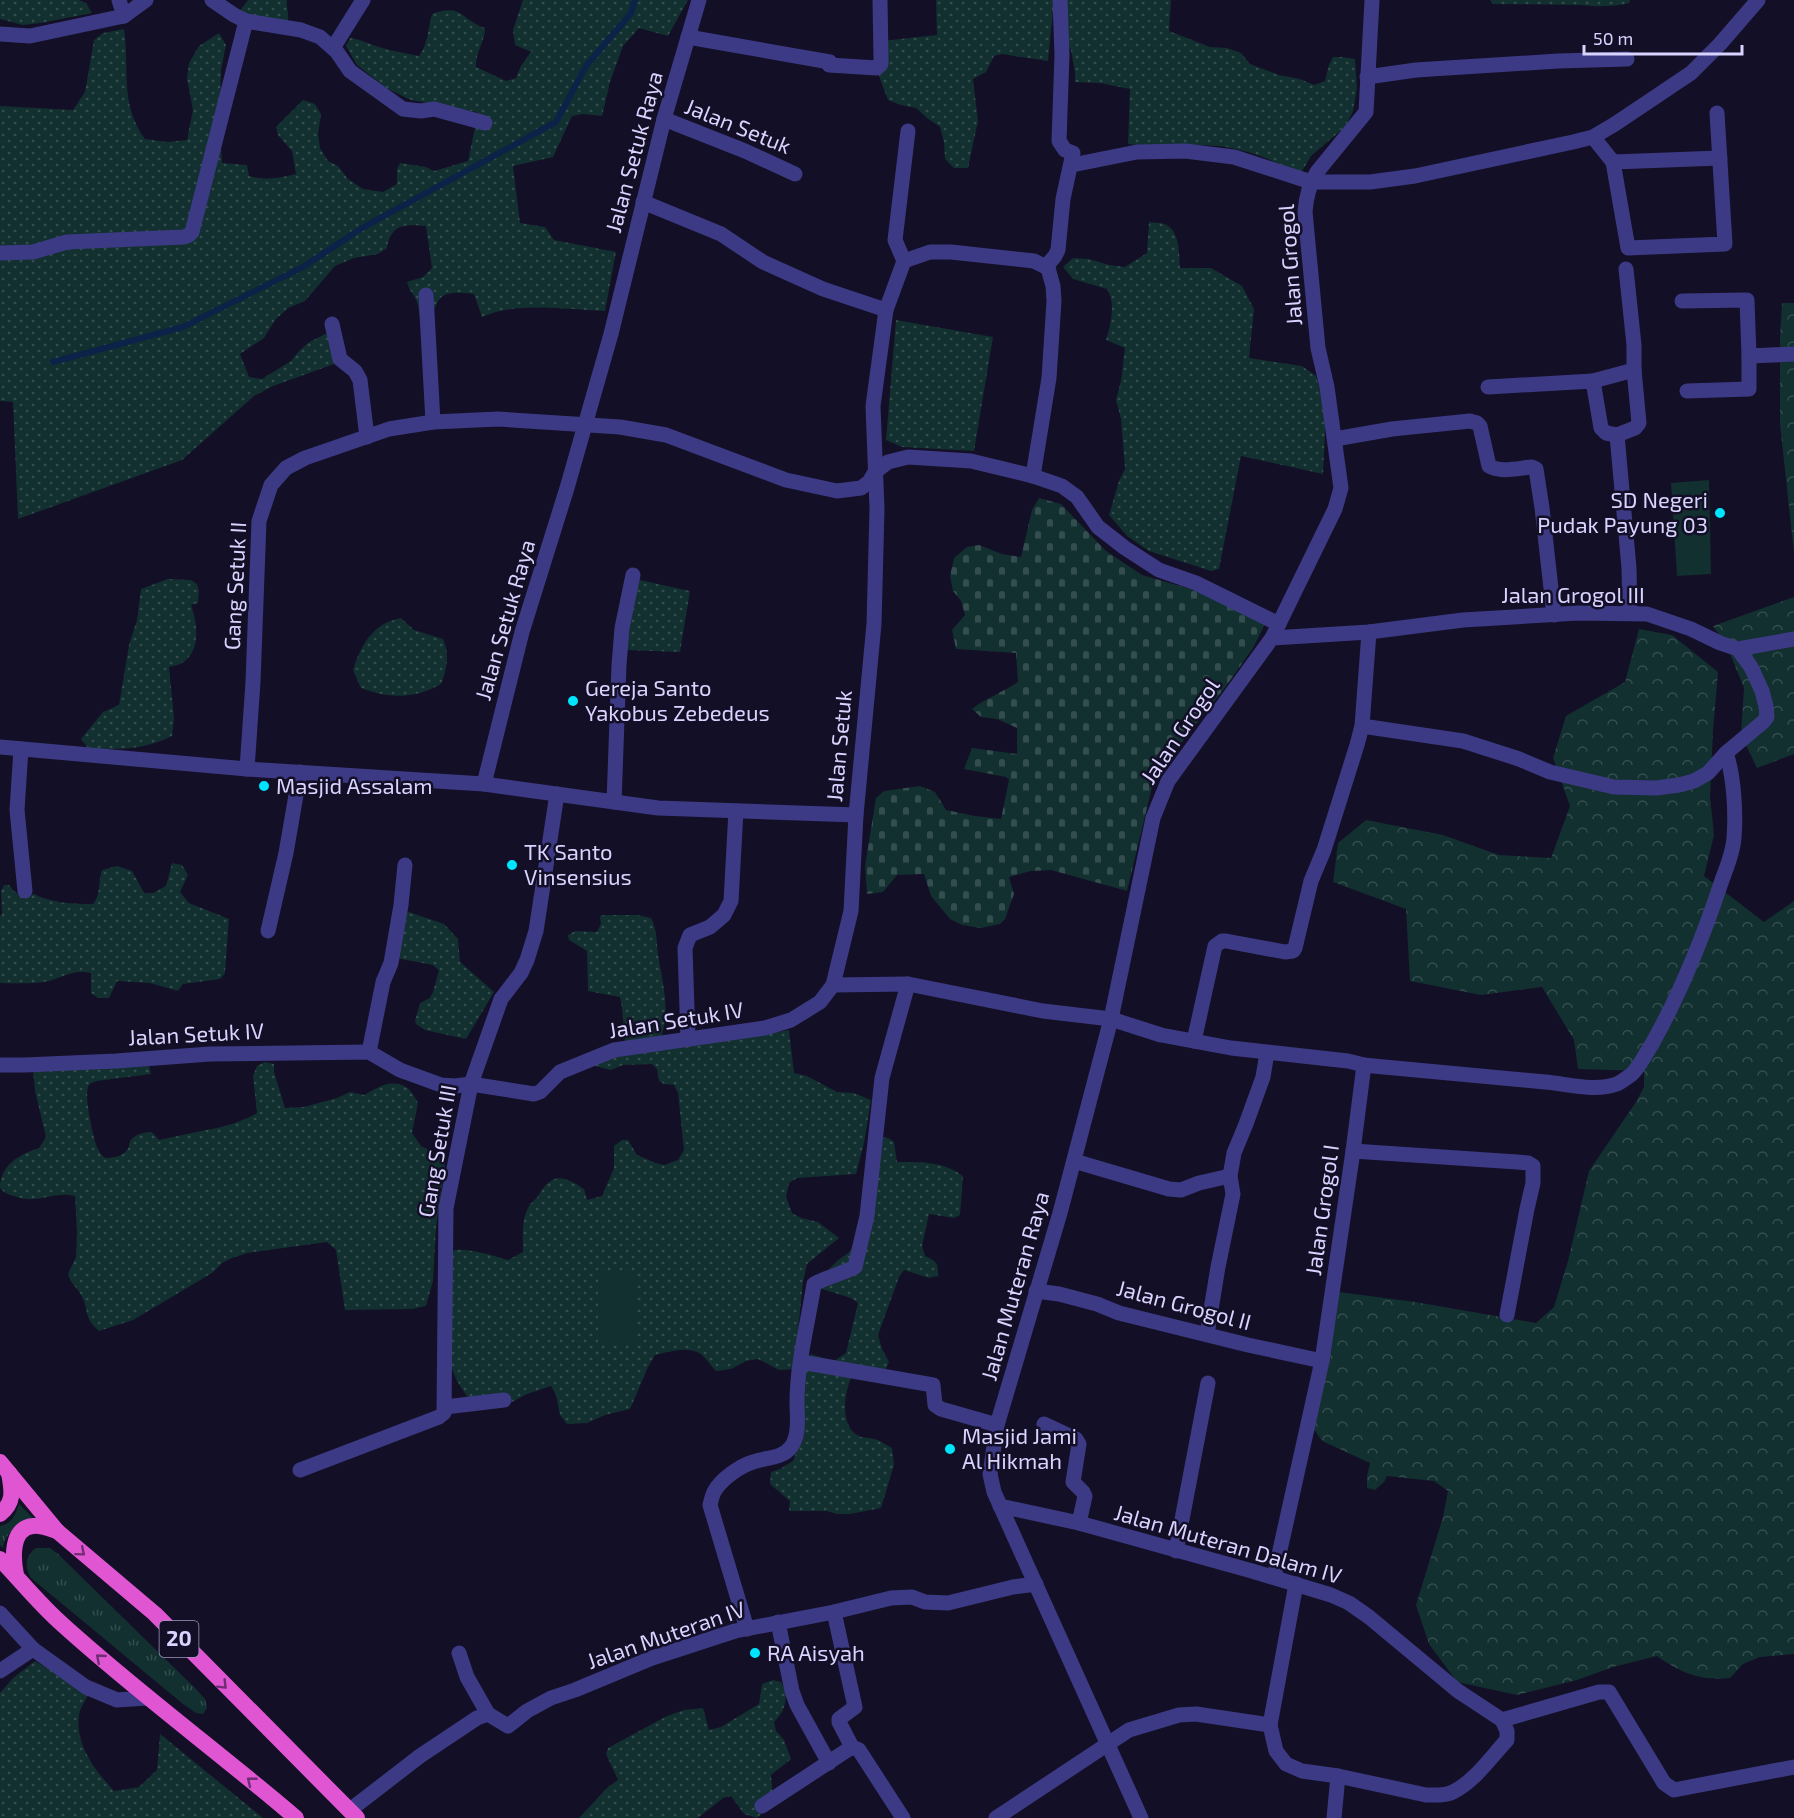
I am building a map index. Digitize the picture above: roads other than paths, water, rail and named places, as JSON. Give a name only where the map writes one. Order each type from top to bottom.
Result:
[{"type":"highway","points":[[0,1514],[12,1500],[12,1488],[4,1467]]},
{"type":"highway","name":"20","points":[[4,1467],[57,1532],[154,1614],[354,1814]]},
{"type":"highway","points":[[16,1575],[13,1558],[15,1544],[23,1530],[32,1526],[57,1532]]},
{"type":"highway","points":[[0,1559],[61,1624],[147,1698],[295,1818]]},
{"type":"street","points":[[119,0],[124,16]]},
{"type":"street","points":[[0,34],[30,36],[124,16],[146,0]]},
{"type":"street","points":[[212,0],[246,21],[312,33],[320,37],[333,48],[350,71],[403,109],[421,111],[434,109],[485,123]]},
{"type":"street","points":[[333,48],[363,0]]},
{"type":"street","name":"Jalan Setuk Raya","points":[[484,784],[522,632],[611,334],[664,119],[699,0]]},
{"type":"street","points":[[688,37],[830,62],[829,65],[877,68],[881,58],[880,0]]},
{"type":"street","points":[[1034,476],[1049,378],[1054,312],[1053,286],[1048,268],[1058,250],[1063,199],[1073,153],[1065,150],[1059,141],[1062,55],[1060,0]]},
{"type":"street","name":"Jalan Grogol","points":[[1111,1019],[1153,818],[1161,797],[1168,781],[1276,631],[1335,509],[1341,488],[1327,387],[1318,348],[1305,212],[1306,197],[1311,182],[1365,112],[1372,0]]},
{"type":"street","points":[[1072,165],[1137,152],[1185,151],[1234,157],[1311,182],[1370,182],[1415,176],[1593,137],[1691,74],[1758,0]]},
{"type":"street","points":[[0,253],[33,252],[68,242],[189,236],[192,232],[246,21]]},
{"type":"street","points":[[1367,77],[1416,70],[1627,59]]},
{"type":"street","points":[[1593,137],[1613,162],[1628,248],[1725,244],[1717,112]]},
{"type":"street","name":"Jalan Setuk","points":[[664,119],[745,151],[795,174]]},
{"type":"street","points":[[908,131],[895,240],[904,261],[930,252],[951,252],[1034,261],[1048,268]]},
{"type":"street","points":[[1613,162],[1720,158]]},
{"type":"street","points":[[643,202],[721,234],[763,262],[822,289],[886,310]]},
{"type":"street","name":"Jalan Setuk","points":[[484,784],[658,808],[856,815],[874,624],[877,509],[873,406],[886,310],[904,261]]},
{"type":"street","points":[[1593,381],[1601,428],[1606,433],[1617,435],[1635,428],[1640,423],[1626,269]]},
{"type":"street","points":[[426,295],[433,422]]},
{"type":"street","points":[[1682,301],[1747,300],[1749,389],[1687,391]]},
{"type":"street","points":[[333,324],[340,359],[355,371],[360,380],[367,437]]},
{"type":"street","points":[[1749,356],[1794,354]]},
{"type":"street","points":[[1488,387],[1593,381],[1634,370]]},
{"type":"street","name":"Gang Setuk II","points":[[247,769],[254,682],[259,521],[271,485],[286,468],[305,458],[389,429],[433,422],[498,419],[620,427],[666,435],[786,480],[837,491],[861,488],[869,482],[875,472],[888,462],[908,458],[971,461],[1034,476],[1062,486],[1077,497],[1098,527],[1159,570],[1196,583],[1276,631]]},
{"type":"street","points":[[1335,439],[1392,429],[1470,421],[1480,426],[1491,468],[1495,470],[1532,467],[1536,469],[1554,615]]},
{"type":"street","points":[[1617,435],[1629,568],[1630,613]]},
{"type":"street","points":[[614,802],[622,628],[633,575]]},
{"type":"street","name":"Jalan Grogol III","points":[[1276,631],[1369,632],[1463,620],[1630,613],[1647,614],[1666,620],[1738,649]]},
{"type":"street","points":[[1194,1041],[1215,946],[1218,943],[1226,941],[1285,952],[1293,951],[1295,948],[1311,881],[1324,850],[1362,726],[1369,632]]},
{"type":"street","points":[[1362,726],[1463,741],[1508,755],[1550,772],[1614,787],[1656,788],[1687,783],[1708,773],[1726,753],[1767,717],[1762,691],[1751,667],[1738,649],[1794,639]]},
{"type":"street","points":[[0,747],[247,769],[484,784]]},
{"type":"street","points":[[21,749],[17,810],[25,891]]},
{"type":"street","points":[[833,985],[908,984],[1043,1011],[1111,1019],[1161,1035],[1267,1053],[1581,1087],[1601,1087],[1617,1083],[1633,1073],[1673,1007],[1722,882],[1734,840],[1735,820],[1730,766],[1726,753]]},
{"type":"street","points":[[268,931],[286,852],[300,772]]},
{"type":"street","name":"Gang Setuk III","points":[[445,1407],[446,1208],[471,1084],[501,999],[528,960],[546,874],[557,794]]},
{"type":"street","points":[[688,1039],[686,948],[690,936],[710,927],[724,915],[731,901],[736,811]]},
{"type":"street","name":"Jalan Setuk IV","points":[[0,1065],[221,1054],[369,1052],[400,1070],[441,1085],[471,1084],[534,1094],[540,1092],[560,1072],[614,1050],[765,1028],[791,1020],[820,1002],[833,985],[851,911],[856,815]]},
{"type":"street","points":[[369,1052],[383,982],[391,963],[405,865]]},
{"type":"street","points":[[747,1629],[710,1505],[714,1492],[722,1482],[752,1462],[774,1458],[786,1452],[793,1444],[798,1431],[797,1389],[814,1284],[855,1267],[867,1216],[882,1078],[908,984]]},
{"type":"street","name":"Jalan Muteran Raya","points":[[1111,1019],[1074,1161],[997,1425],[990,1474],[1000,1506],[1141,1818]]},
{"type":"street","points":[[1207,1334],[1233,1194],[1230,1176],[1234,1152],[1263,1077],[1267,1053]]},
{"type":"street","name":"Jalan Grogol I","points":[[1274,1577],[1322,1361],[1364,1065]]},
{"type":"street","points":[[1353,1151],[1517,1162],[1533,1166],[1533,1183],[1507,1315]]},
{"type":"street","points":[[1074,1161],[1181,1190],[1205,1181],[1230,1176]]},
{"type":"street","name":"Jalan Grogol II","points":[[1036,1291],[1059,1294],[1097,1304],[1119,1313],[1322,1361]]},
{"type":"street","points":[[801,1362],[933,1385],[935,1405],[941,1409],[997,1425]]},
{"type":"street","points":[[1176,1551],[1208,1383]]},
{"type":"street","points":[[300,1470],[439,1417],[444,1413],[445,1407],[504,1400]]},
{"type":"street","points":[[1044,1424],[1076,1439],[1079,1444],[1073,1482],[1083,1492],[1085,1500],[1079,1523]]},
{"type":"street","name":"Jalan Muteran Dalam IV","points":[[1000,1506],[1079,1523],[1274,1577],[1349,1603],[1458,1691],[1505,1725]]},
{"type":"street","name":"Jalan Muteran IV","points":[[488,1714],[508,1726],[527,1711],[551,1698],[652,1658],[747,1629],[901,1597],[912,1597],[925,1602],[948,1603],[1013,1587],[1036,1584]]},
{"type":"street","points":[[1296,1584],[1270,1725],[1276,1751],[1286,1764],[1302,1771],[1438,1796],[1453,1792],[1473,1777],[1507,1740],[1505,1725],[1599,1692],[1609,1692],[1664,1783],[1674,1790],[1794,1767]]},
{"type":"street","points":[[834,1612],[855,1707],[839,1719],[839,1722],[852,1747],[860,1750],[903,1818]]},
{"type":"street","points":[[0,1613],[33,1649],[86,1687],[117,1700],[147,1698]]},
{"type":"street","points":[[778,1622],[797,1706],[829,1763]]},
{"type":"street","points":[[0,1671],[33,1649]]},
{"type":"street","points":[[354,1814],[420,1756],[477,1718],[488,1714],[467,1677],[459,1653]]},
{"type":"street","points":[[996,1818],[1129,1730],[1179,1716],[1196,1714],[1270,1725]]},
{"type":"street","points":[[762,1806],[852,1747]]},
{"type":"street","points":[[1334,1818],[1338,1776]]},
{"type":"waterway","points":[[53,362],[183,327],[303,267],[362,228],[556,122],[586,66],[631,13],[635,0]]},
{"type":"place","name":"SD Negeri Pudak Payung 03","points":[[1720,513]]},
{"type":"place","name":"Gereja Santo Yakobus Zebedeus","points":[[573,701]]},
{"type":"place","name":"Masjid Assalam","points":[[264,786]]},
{"type":"place","name":"TK Santo Vinsensius","points":[[512,865]]},
{"type":"place","name":"Masjid Jami Al Hikmah","points":[[950,1449]]},
{"type":"place","name":"RA Aisyah","points":[[755,1653]]}]
